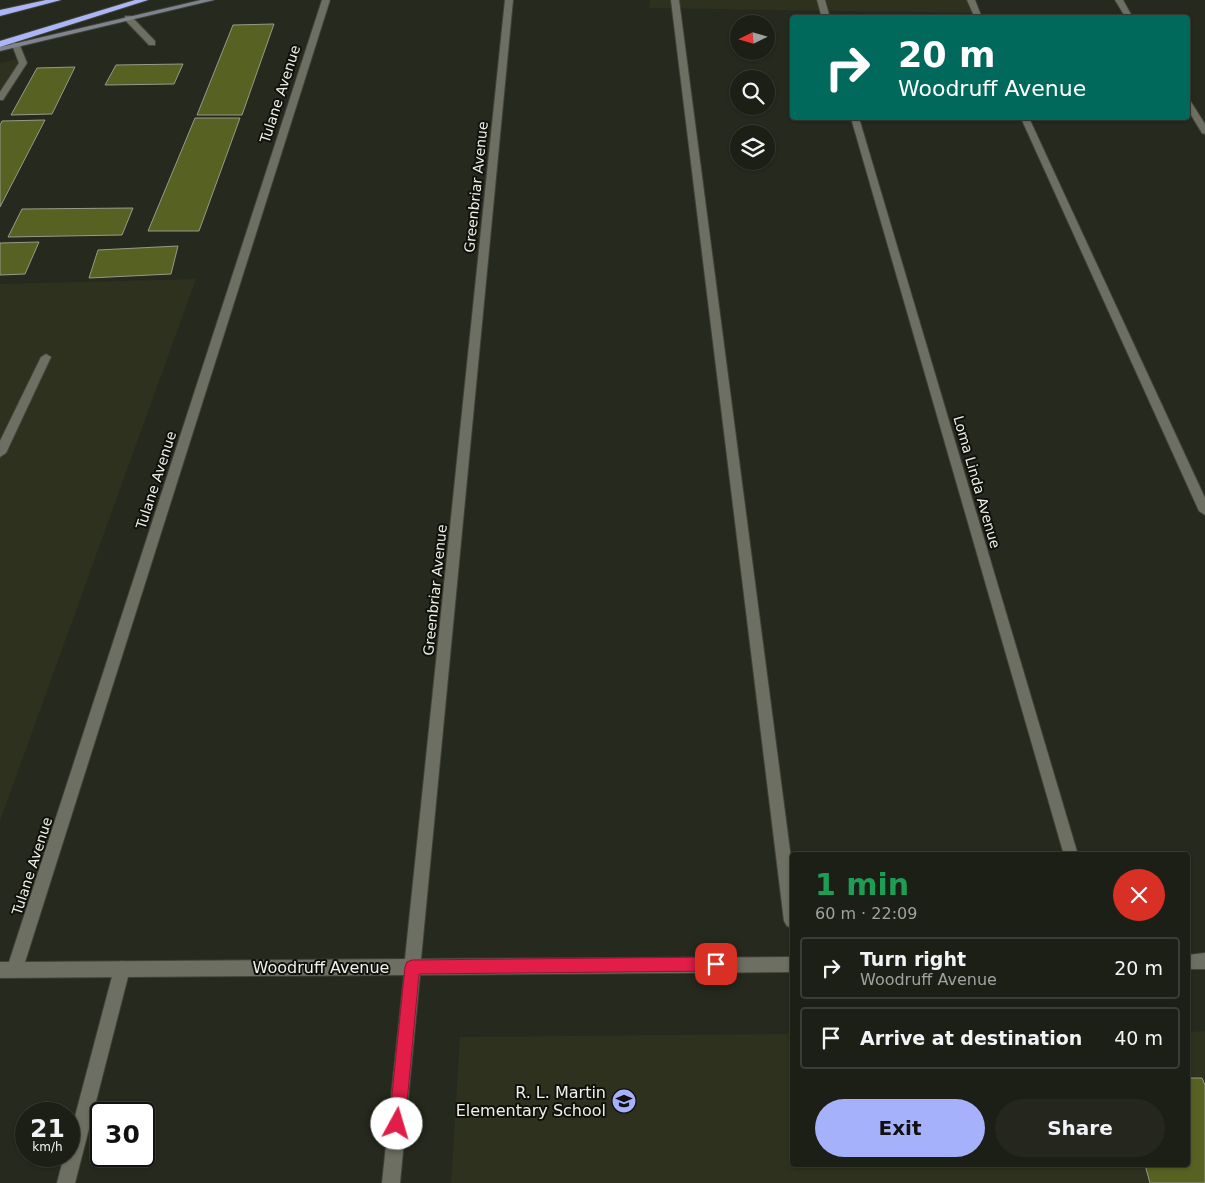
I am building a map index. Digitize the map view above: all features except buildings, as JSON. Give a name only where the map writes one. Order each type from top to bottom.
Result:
[{"type":"highway","points":[[0,14],[56,0]]},
{"type":"highway","points":[[0,44],[144,0]]},
{"type":"main road","points":[[0,49],[210,0]]},
{"type":"street","name":"Tulane Avenue","points":[[7,970],[326,0]]},
{"type":"street","name":"Greenbriar Avenue","points":[[391,1183],[509,0]]},
{"type":"street","points":[[675,0],[790,905]]},
{"type":"street","points":[[821,0],[825,15]]},
{"type":"street","points":[[971,0],[978,15]]},
{"type":"street","points":[[1119,0],[1128,15]]},
{"type":"street","points":[[128,18],[152,43]]},
{"type":"street","points":[[0,98],[23,64],[16,45]]},
{"type":"street","points":[[1190,107],[1205,131]]},
{"type":"street","name":"Loma Linda Avenue","points":[[856,120],[1069,852]]},
{"type":"street","points":[[1026,120],[1205,511]]},
{"type":"street","points":[[0,454],[46,357]]},
{"type":"street","points":[[1190,962],[1205,962]]},
{"type":"street","name":"Woodruff Avenue","points":[[7,970],[790,964]]},
{"type":"street","points":[[66,1183],[122,969]]},
{"type":"shaded area","points":[[650,0],[973,0],[980,13],[649,8]]},
{"type":"shaded area","points":[[28,56],[0,96],[0,63]]},
{"type":"shaded area","points":[[196,279],[0,821],[0,284]]},
{"type":"shaded area","name":"R. L. Martin Elementary School","points":[[1205,1031],[1205,1183],[451,1183],[460,1037],[790,1034],[790,1167],[1190,1167],[1190,1032]]},
{"type":"place","name":"R. L. Martin Elementary School","points":[[624,1101]]},
{"type":"route","points":[[397,1124],[412,967],[716,964]]}]
